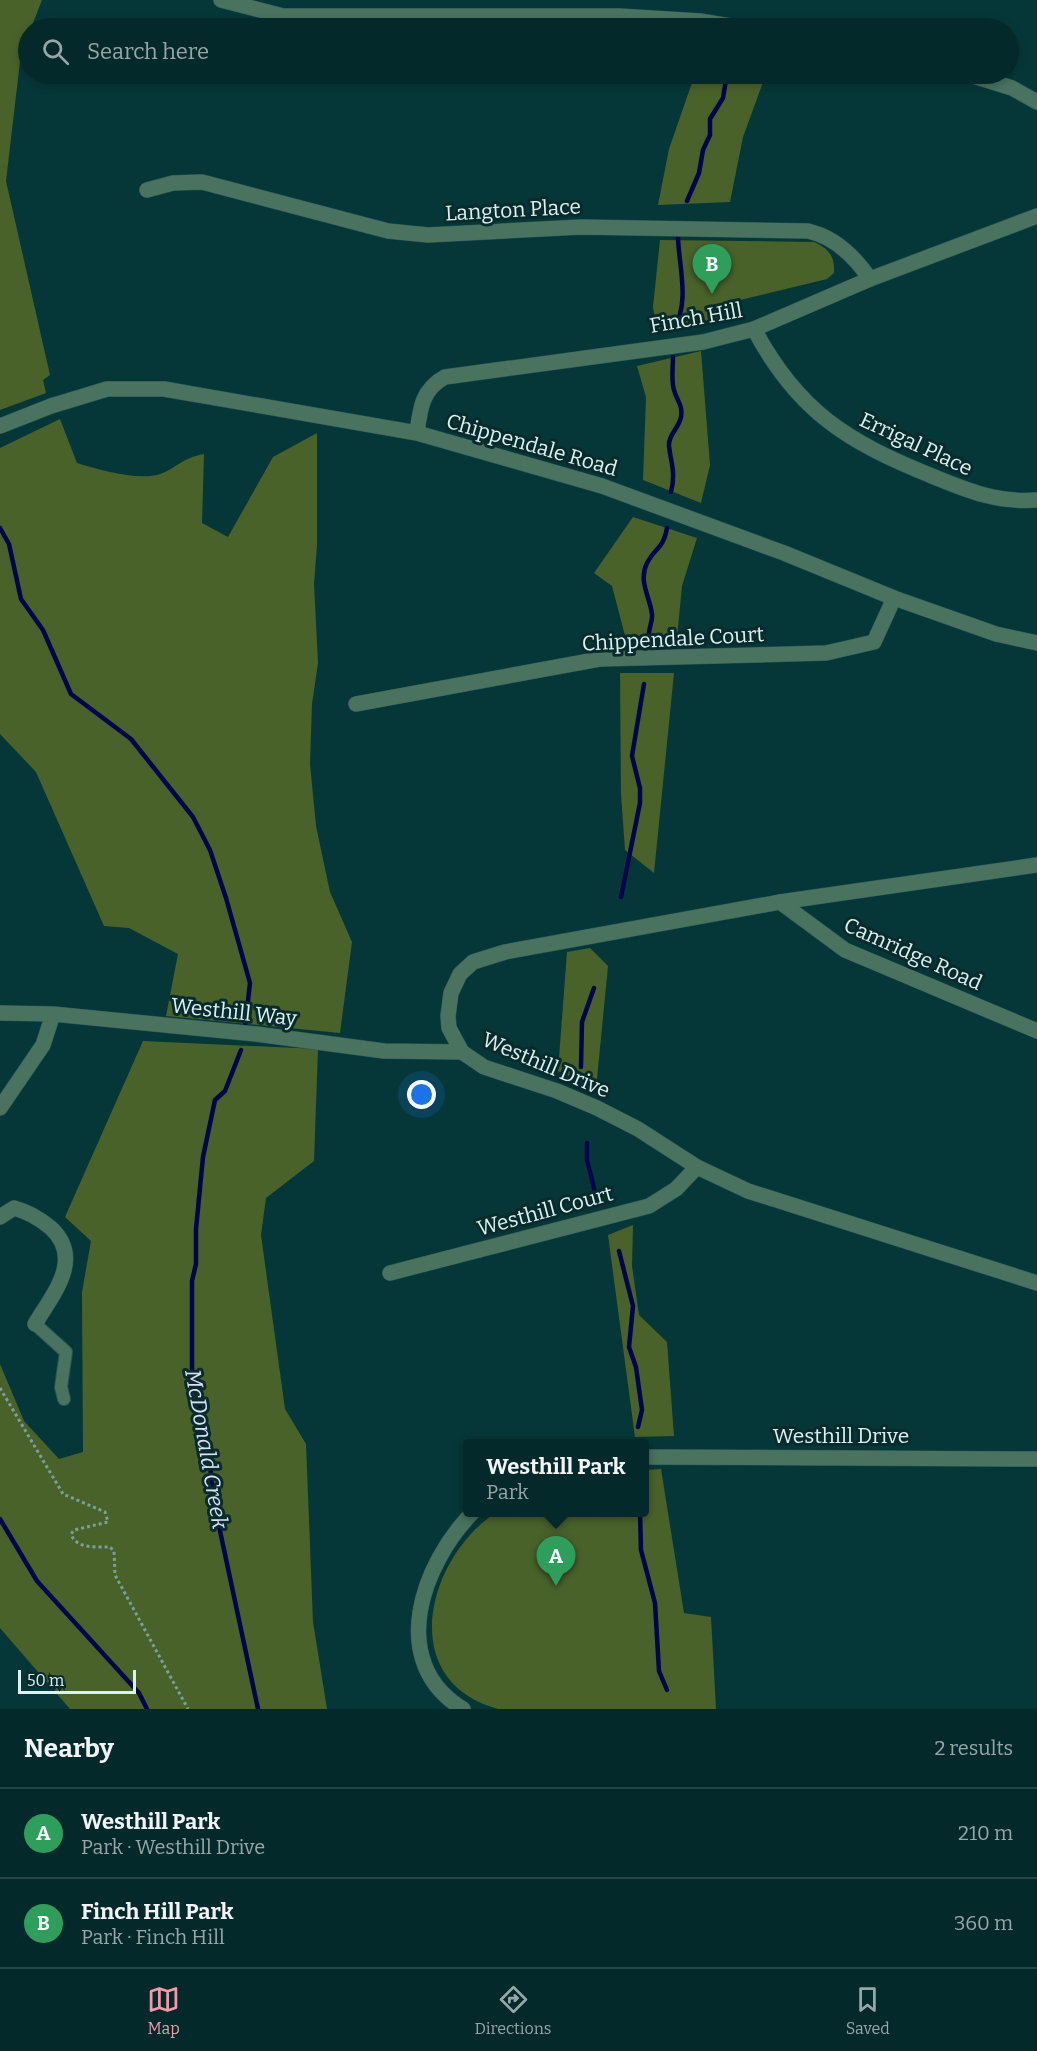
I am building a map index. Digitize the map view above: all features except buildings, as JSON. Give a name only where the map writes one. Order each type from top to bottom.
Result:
[{"type":"street","points":[[222,0],[284,16],[619,16],[651,18]]},
{"type":"street","points":[[999,84],[1012,88],[1037,102]]},
{"type":"street","name":"Langton Place","points":[[147,190],[173,183],[202,182],[388,231],[428,235],[581,227],[808,231],[823,235],[844,250],[857,261],[870,279]]},
{"type":"street","name":"Finch Hill","points":[[417,432],[425,394],[432,385],[445,377],[703,342],[754,329],[870,279],[930,259],[1037,216]]},
{"type":"street","name":"Errigal Place","points":[[754,329],[768,356],[806,403],[834,428],[868,449],[978,495],[1002,501],[1037,500]]},
{"type":"street","name":"Chippendale Road","points":[[0,426],[51,406],[107,389],[164,389],[417,432],[602,486],[784,553],[894,598],[996,634],[1037,643]]},
{"type":"street","name":"Chippendale Court","points":[[356,704],[600,659],[826,653],[854,648],[874,642],[894,598]]},
{"type":"street","name":"Westhill Drive","points":[[1037,865],[780,902],[505,952],[473,962],[460,974],[448,1016],[449,1028],[462,1052],[484,1067],[557,1091],[597,1108],[638,1129],[697,1167],[771,1199],[1037,1283]]},
{"type":"street","name":"Camridge Road","points":[[780,902],[845,950],[1037,1031]]},
{"type":"street","name":"Westhill Way","points":[[0,1013],[52,1014],[256,1034],[384,1051],[462,1052]]},
{"type":"street","points":[[0,1108],[43,1045],[52,1014]]},
{"type":"street","name":"Westhill Court","points":[[390,1273],[649,1206],[676,1190],[697,1167]]},
{"type":"street","points":[[0,1217],[14,1208],[30,1213],[59,1237],[67,1253],[65,1270],[35,1324],[66,1352],[60,1386],[64,1399]]},
{"type":"street","name":"Westhill Drive","points":[[649,1457],[1037,1459]]},
{"type":"street","points":[[463,1709],[442,1691],[429,1672],[422,1651],[419,1620],[422,1597],[436,1561],[452,1536],[469,1517]]},
{"type":"path","points":[[0,1388],[41,1461],[63,1494],[105,1512],[108,1522],[74,1530],[71,1534],[72,1539],[78,1544],[110,1547],[114,1551],[115,1575],[188,1709]]},
{"type":"green space","points":[[0,0],[42,0],[35,18],[18,18],[18,79],[6,181],[50,375],[43,380],[46,393],[0,410]]},
{"type":"green space","points":[[692,84],[762,84],[743,137],[730,202],[658,205],[669,149]]},
{"type":"green space","points":[[660,240],[814,242],[824,247],[830,254],[834,273],[827,279],[732,302],[732,314],[657,334],[653,307]]},
{"type":"green space","points":[[701,351],[710,465],[701,503],[643,480],[646,397],[637,366]]},
{"type":"green space","points":[[60,419],[77,463],[106,471],[138,476],[157,475],[189,458],[204,454],[202,523],[228,537],[273,457],[317,433],[317,545],[314,584],[318,663],[312,704],[310,764],[316,826],[330,892],[352,942],[340,1033],[166,1016],[178,954],[129,928],[104,926],[36,772],[0,734],[0,448]]},
{"type":"green space","points":[[633,517],[697,538],[682,586],[676,648],[628,647],[612,586],[594,573]]},
{"type":"green space","points":[[620,673],[674,673],[654,873],[625,850],[621,794]]},
{"type":"green space","points":[[590,948],[608,966],[596,1089],[558,1071],[567,952]]},
{"type":"green space","points":[[143,1041],[318,1049],[314,1161],[266,1198],[261,1235],[285,1409],[306,1444],[313,1622],[327,1709],[70,1709],[0,1628],[0,1364],[24,1421],[59,1459],[83,1452],[82,1292],[91,1241],[65,1217]]},
{"type":"green space","points":[[633,1225],[632,1266],[639,1315],[667,1342],[674,1436],[635,1437],[608,1235]]},
{"type":"green space","points":[[661,1469],[684,1613],[711,1617],[716,1709],[498,1709],[466,1694],[445,1673],[434,1647],[432,1618],[439,1588],[452,1560],[471,1534],[490,1517],[649,1517],[649,1470]]},
{"type":"waterway","points":[[687,201],[699,173],[703,150],[710,135],[710,119],[723,98],[725,84]]},
{"type":"waterway","points":[[674,328],[679,318],[683,296],[678,238]]},
{"type":"waterway","points":[[671,492],[673,473],[669,442],[680,421],[681,413],[673,386],[673,357]]},
{"type":"waterway","name":"McDonald Creek","points":[[0,528],[9,544],[21,599],[43,630],[71,694],[131,739],[193,817],[210,850],[250,983],[245,1027]]},
{"type":"waterway","points":[[649,637],[652,614],[644,576],[647,563],[661,545],[667,528]]},
{"type":"waterway","points":[[621,897],[640,803],[640,788],[632,756],[644,684]]},
{"type":"waterway","points":[[581,1067],[582,1022],[594,988]]},
{"type":"waterway","name":"McDonald Creek","points":[[241,1050],[225,1091],[215,1100],[203,1157],[196,1229],[196,1264],[192,1281],[192,1376],[208,1440],[213,1498],[258,1709]]},
{"type":"waterway","points":[[587,1143],[587,1160],[596,1196]]},
{"type":"waterway","points":[[619,1251],[633,1306],[629,1347],[636,1367],[642,1410],[638,1427]]},
{"type":"waterway","points":[[640,1517],[641,1550],[655,1603],[659,1671],[667,1690]]},
{"type":"waterway","points":[[0,1519],[37,1581],[139,1693],[147,1709]]},
{"type":"place","name":"Finch Hill Park","points":[[712,294]]},
{"type":"place","name":"Westhill Park","points":[[556,1586]]}]
